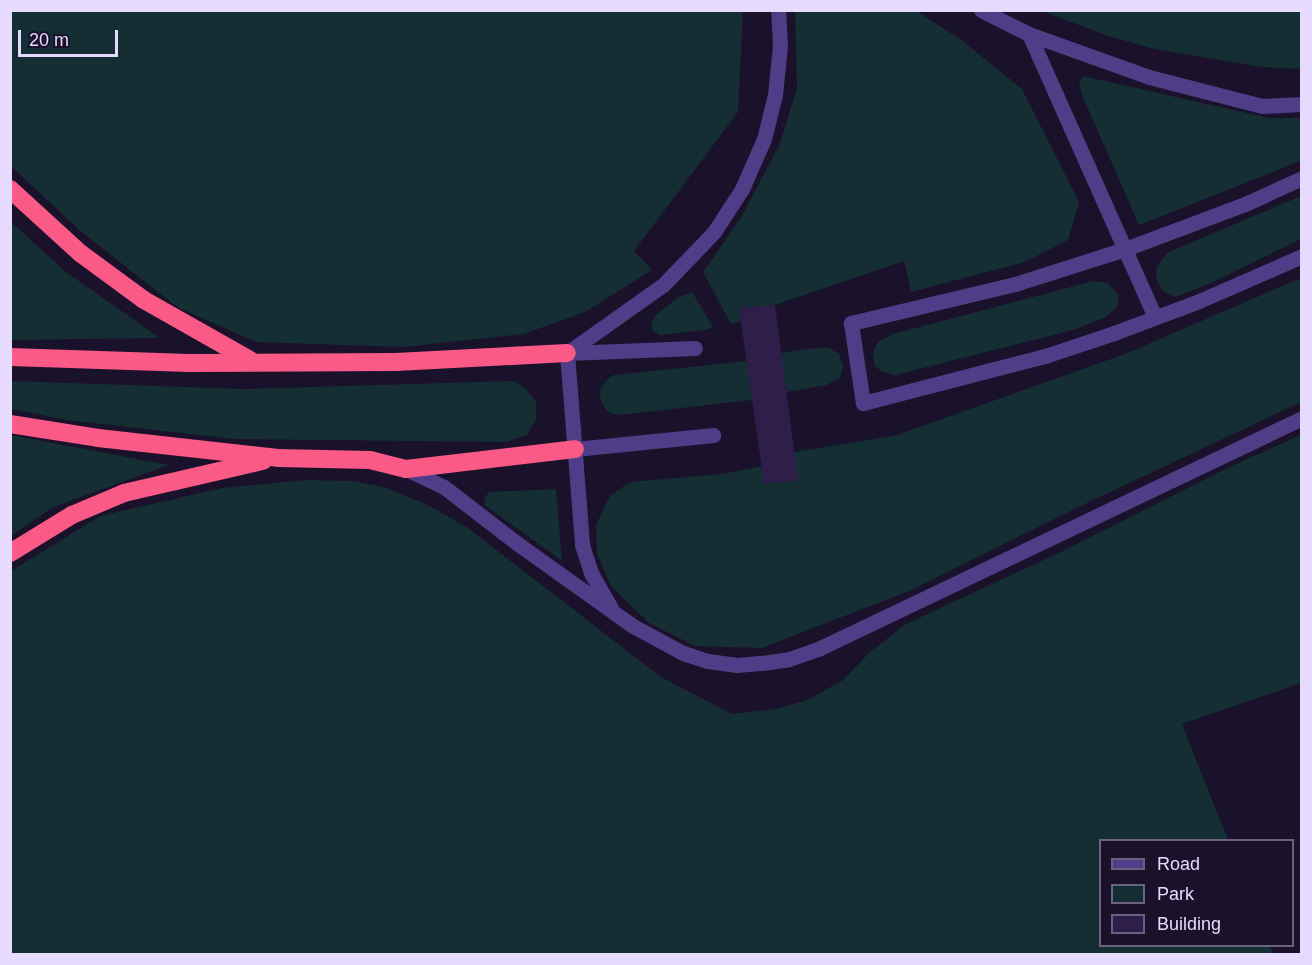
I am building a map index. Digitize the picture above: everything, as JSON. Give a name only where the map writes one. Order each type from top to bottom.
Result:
[{"type":"highway","points":[[10,189],[80,253],[144,300],[216,343],[254,362]]},
{"type":"highway","points":[[10,357],[189,363],[396,362],[567,353]]},
{"type":"highway","points":[[10,424],[98,438],[278,458],[362,459],[406,469],[575,449]]},
{"type":"highway","points":[[10,553],[72,515],[124,493],[278,458]]},
{"type":"street","points":[[567,353],[663,284],[714,232],[742,189],[764,139],[775,95],[780,45],[778,10]]},
{"type":"street","points":[[981,10],[1029,34],[1149,77],[1262,106],[1302,104]]},
{"type":"street","points":[[1029,34],[1155,317]]},
{"type":"street","points":[[1302,178],[1245,204],[1125,249],[1015,284],[851,323],[862,403],[1048,355],[1155,317],[1302,256]]},
{"type":"street","points":[[567,353],[695,348]]},
{"type":"street","points":[[567,353],[582,545],[591,573],[614,613]]},
{"type":"street","points":[[406,469],[444,487],[633,627],[683,653],[708,661],[737,665],[789,659],[851,634],[905,606],[1302,418]]},
{"type":"street","points":[[575,449],[713,435]]},
{"type":"green space","points":[[10,11],[743,11],[738,112],[634,251],[652,270],[585,312],[524,334],[403,347],[256,342],[177,307],[78,229],[11,166]]},
{"type":"green space","points":[[795,11],[916,11],[960,39],[1022,89],[1079,202],[1068,240],[1025,262],[911,292],[904,261],[775,305],[739,308],[741,321],[731,324],[703,272],[740,219],[779,146],[797,88]]},
{"type":"green space","points":[[1042,11],[1301,11],[1301,69],[1262,67],[1155,49],[1108,36]]},
{"type":"green space","points":[[1083,76],[1269,118],[1301,118],[1301,161],[1139,225],[1082,95],[1079,83]]},
{"type":"green space","points":[[1301,196],[1301,239],[1209,284],[1175,297],[1164,292],[1157,281],[1156,268],[1167,253]]},
{"type":"green space","points":[[10,221],[66,272],[160,338],[11,340]]},
{"type":"green space","points":[[1301,278],[1301,402],[1089,502],[909,591],[762,648],[695,646],[649,623],[611,586],[597,554],[596,525],[610,496],[630,482],[722,474],[762,466],[764,484],[797,480],[794,452],[894,436],[1125,354]]},
{"type":"green space","points":[[1093,281],[1108,283],[1119,296],[1117,307],[1106,317],[1073,330],[895,375],[882,372],[874,365],[873,352],[878,342],[893,334]]},
{"type":"green space","points":[[692,292],[713,327],[706,330],[660,335],[653,331],[651,322],[656,315],[677,298]]},
{"type":"green space","points":[[829,348],[839,354],[843,366],[840,378],[827,385],[786,392],[781,353]]},
{"type":"green space","points":[[747,361],[752,400],[619,415],[608,412],[602,404],[599,392],[605,382],[614,375]]},
{"type":"green space","points":[[11,381],[245,389],[514,381],[526,389],[536,402],[536,420],[527,435],[506,442],[234,439],[67,420],[11,409]]},
{"type":"green space","points":[[11,435],[169,465],[53,507],[11,536]]},
{"type":"green space","points":[[1301,435],[1301,683],[1182,724],[1228,839],[1099,839],[1099,947],[1270,947],[1273,954],[11,954],[11,571],[100,516],[222,488],[305,480],[352,481],[384,487],[430,506],[468,528],[661,677],[732,714],[775,709],[808,700],[843,680],[871,651],[906,624],[1071,547],[1227,468]]},
{"type":"green space","points":[[556,489],[562,561],[485,505],[484,499],[489,492]]},
{"type":"building","points":[[775,305],[798,480],[764,484],[739,308]]}]
